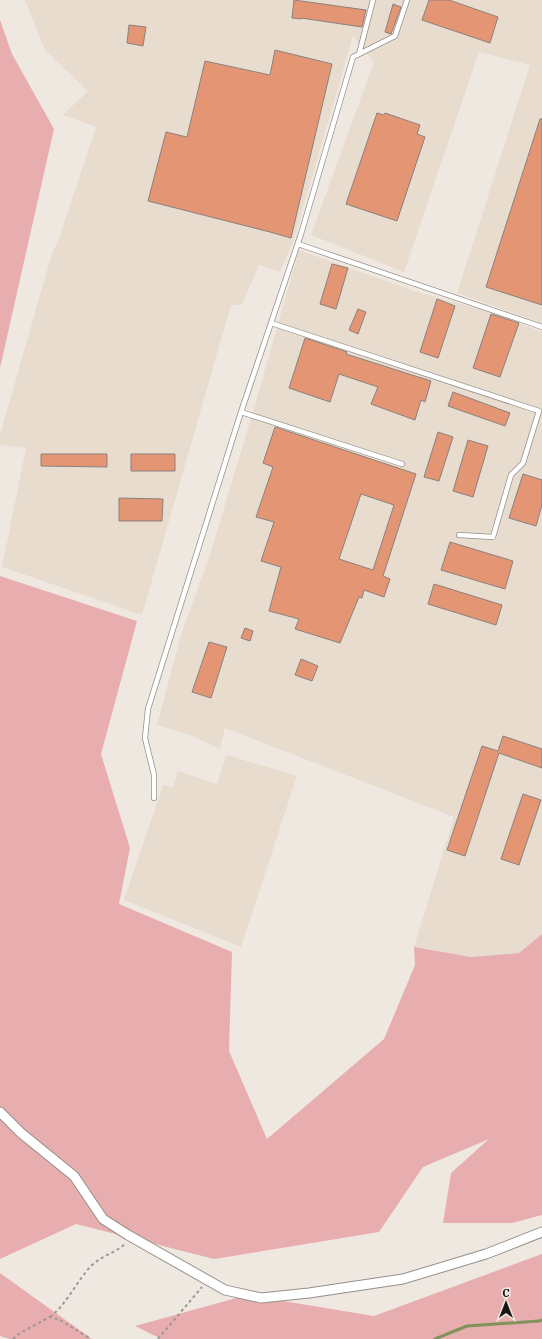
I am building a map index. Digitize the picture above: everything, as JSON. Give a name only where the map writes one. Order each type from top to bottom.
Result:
[{"type":"street","points":[[0,1112],[21,1133],[74,1176],[103,1220],[225,1290],[261,1298],[309,1293],[403,1279],[486,1254],[542,1232]]},
{"type":"lane","points":[[359,54],[373,0]]},
{"type":"lane","points":[[154,798],[154,775],[144,738],[148,709],[241,412],[298,244],[353,57],[395,36],[407,0]]},
{"type":"lane","points":[[298,244],[542,327]]},
{"type":"lane","points":[[271,323],[539,411],[522,463],[511,475],[493,537],[459,535]]},
{"type":"lane","points":[[241,412],[402,464]]},
{"type":"path","points":[[13,1339],[20,1333],[58,1311],[91,1266],[102,1257],[123,1246],[132,1238]]},
{"type":"path","points":[[158,1339],[207,1280]]},
{"type":"path","points":[[50,1317],[60,1320],[90,1339]]},
{"type":"shaded area","points":[[25,0],[542,0],[542,323],[457,293],[530,65],[479,52],[404,272],[311,235],[374,62],[353,36],[294,239],[280,272],[259,265],[242,305],[231,305],[142,615],[2,567],[26,448],[0,445],[0,435],[52,253],[58,241],[96,127],[63,115],[88,91],[45,50]]},
{"type":"shaded area","points":[[0,20],[12,54],[54,129],[0,368]]},
{"type":"shaded area","points":[[299,250],[417,292],[487,311],[542,332],[542,934],[519,953],[471,957],[414,947],[454,817],[225,728],[220,749],[190,735],[157,725],[182,632],[211,552]]},
{"type":"shaded area","points":[[0,576],[137,621],[101,754],[130,848],[119,904],[232,952],[229,1051],[267,1139],[384,1039],[415,965],[414,947],[471,957],[519,953],[542,934],[542,1215],[512,1223],[443,1223],[451,1173],[489,1139],[423,1167],[379,1232],[214,1259],[76,1224],[0,1259]]},
{"type":"shaded area","points":[[226,755],[297,776],[241,947],[124,900],[163,785],[173,788],[178,771],[217,784]]},
{"type":"shaded area","points":[[542,1254],[542,1339],[161,1339],[135,1326],[247,1295],[374,1316]]},
{"type":"shaded area","points":[[0,1273],[92,1339],[10,1339],[0,1336]]},
{"type":"building","points":[[294,0],[366,10],[362,27],[292,18]]},
{"type":"building","points":[[429,0],[449,0],[498,17],[490,43],[422,20]]},
{"type":"building","points":[[393,4],[401,7],[391,34],[385,32]]},
{"type":"building","points":[[129,25],[146,27],[143,46],[127,43]]},
{"type":"building","points":[[275,50],[332,64],[291,238],[148,201],[166,132],[187,137],[205,61],[270,75]]},
{"type":"building","points":[[377,113],[384,115],[385,113],[420,125],[417,134],[425,137],[397,221],[346,204]]},
{"type":"building","points":[[540,119],[542,119],[542,305],[486,287]]},
{"type":"building","points":[[332,264],[348,268],[336,309],[320,304]]},
{"type":"building","points":[[437,299],[455,306],[438,358],[420,352]]},
{"type":"building","points":[[358,309],[366,312],[358,334],[349,330]]},
{"type":"building","points":[[491,314],[519,323],[500,377],[473,368]]},
{"type":"building","points":[[305,338],[347,352],[346,354],[431,381],[425,402],[421,400],[415,420],[371,404],[378,387],[339,374],[330,402],[289,388]]},
{"type":"building","points":[[453,392],[510,413],[505,426],[448,406]]},
{"type":"building","points":[[275,427],[416,474],[383,576],[390,579],[384,597],[364,590],[362,598],[359,597],[340,643],[295,629],[299,619],[269,611],[281,567],[261,561],[274,522],[256,517],[273,467],[263,463]],"holes":[[[361,494],[394,505],[373,570],[339,559]]]},
{"type":"building","points":[[438,432],[453,437],[439,481],[424,477]]},
{"type":"building","points":[[468,440],[488,446],[473,497],[453,491]]},
{"type":"building","points":[[41,454],[107,454],[107,467],[41,466]]},
{"type":"building","points":[[131,454],[175,454],[175,471],[131,471]]},
{"type":"building","points":[[523,474],[542,480],[542,505],[536,526],[509,518]]},
{"type":"building","points":[[119,498],[163,499],[162,521],[119,521]]},
{"type":"building","points":[[450,542],[513,561],[505,589],[441,570]]},
{"type":"building","points":[[434,584],[502,605],[496,625],[428,604]]},
{"type":"building","points":[[245,628],[253,631],[250,641],[241,638]]},
{"type":"building","points":[[209,642],[227,647],[211,698],[192,692]]},
{"type":"building","points":[[301,659],[318,666],[312,681],[295,675]]},
{"type":"building","points":[[503,736],[542,749],[542,768],[499,753],[465,856],[447,850],[482,746],[498,751]]},
{"type":"building","points":[[523,794],[541,800],[519,865],[501,859]]},
{"type":"waterway","points":[[435,1339],[467,1326],[542,1320]]}]
